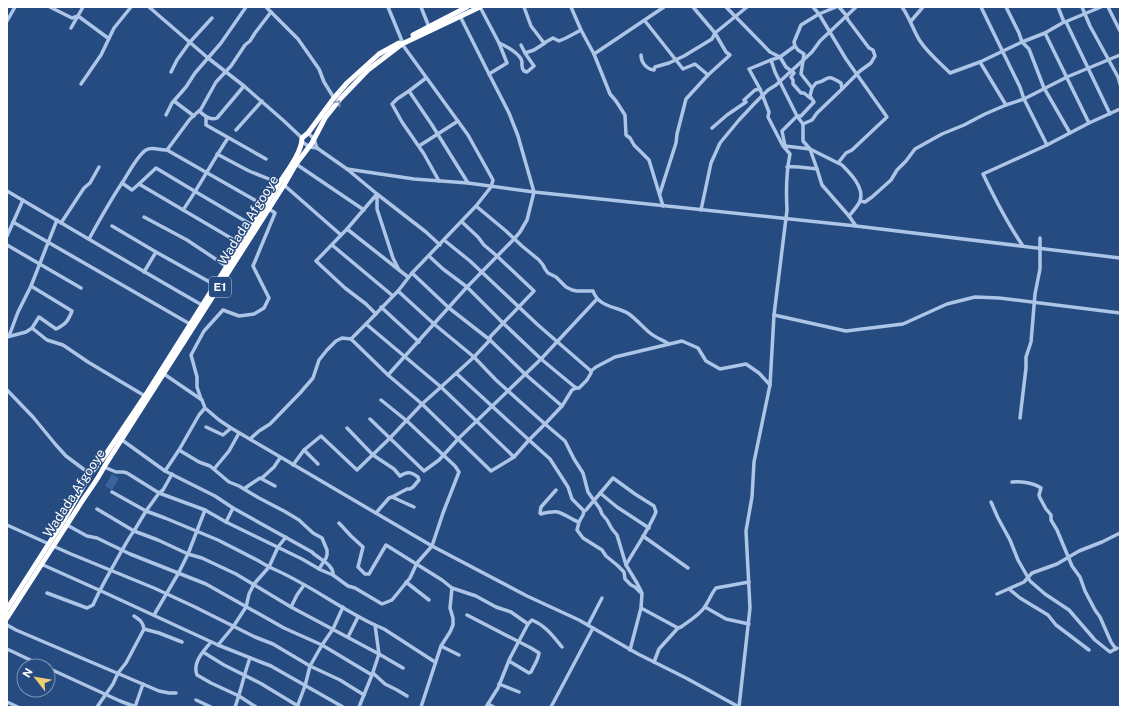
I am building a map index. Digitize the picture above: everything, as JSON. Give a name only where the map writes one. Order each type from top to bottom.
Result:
[{"type":"highway","name":"Wadada Afgooye","points":[[7,618],[41,564],[90,475],[104,457],[145,396],[252,226],[284,185],[296,164],[310,147],[325,118],[341,98],[368,70],[402,43],[467,7]]},
{"type":"highway","name":"Wadada Afgooye","points":[[7,609],[100,476],[104,467],[164,374],[267,208],[293,161],[302,140],[334,98],[347,83],[379,54],[480,7]]},
{"type":"highway","points":[[96,482],[91,481],[90,475],[97,473],[100,476]]},
{"type":"street","points":[[7,21],[15,7]]},
{"type":"street","points":[[50,7],[72,18],[78,16]]},
{"type":"street","points":[[71,28],[83,7]]},
{"type":"street","points":[[81,84],[101,55],[114,28],[131,7]]},
{"type":"street","points":[[149,7],[208,58],[262,101],[310,147],[317,148],[347,169],[426,232],[440,245]]},
{"type":"street","points":[[154,12],[158,7]]},
{"type":"street","points":[[166,115],[174,100],[186,87],[195,72],[221,43],[246,7]]},
{"type":"street","points":[[266,7],[298,39],[319,70],[324,82],[334,98]]},
{"type":"street","points":[[350,339],[376,314],[398,291],[412,273],[462,222],[491,186],[493,180],[468,135],[402,43],[388,7]]},
{"type":"street","points":[[420,7],[429,27]]},
{"type":"street","points":[[480,7],[499,43],[507,63],[489,74]]},
{"type":"street","points":[[524,7],[531,26],[542,42],[545,43]]},
{"type":"street","points":[[571,7],[594,54],[610,94],[625,115],[626,135],[649,160],[663,206]]},
{"type":"street","points":[[594,54],[664,7]]},
{"type":"street","points":[[659,194],[676,143],[686,99],[708,75],[730,56],[726,52],[715,32],[693,7]]},
{"type":"street","points":[[726,7],[770,52],[780,57],[786,67],[794,73],[791,78],[793,80],[793,84],[801,93],[804,93],[814,102]]},
{"type":"street","points":[[641,55],[642,61],[652,70],[654,70],[655,67],[669,64],[712,39],[715,32],[747,7]]},
{"type":"street","points":[[813,7],[887,117],[852,150],[846,153],[838,163]]},
{"type":"street","points":[[803,124],[812,120],[817,113],[857,74],[871,63],[875,56],[873,50],[869,48],[848,20],[846,15],[838,7],[819,14],[801,25],[794,42],[799,52],[804,54],[801,74],[812,88]]},
{"type":"street","points":[[701,210],[711,163],[720,143],[739,120],[768,90],[776,85],[812,52],[820,41],[856,7]]},
{"type":"street","points":[[902,7],[911,21],[920,41],[950,73],[980,62],[1045,33],[1065,22],[1101,7]]},
{"type":"street","points":[[911,21],[923,7]]},
{"type":"street","points":[[981,7],[1047,145]]},
{"type":"street","points":[[1006,7],[1022,42],[1029,49],[1044,88],[1070,133]]},
{"type":"street","points":[[1058,7],[1110,114]]},
{"type":"street","points":[[1082,7],[1090,26],[1118,77],[1120,84]]},
{"type":"street","points":[[1108,7],[1120,31]]},
{"type":"street","points":[[167,150],[194,116],[204,106],[216,82],[231,66],[245,45],[250,41],[271,12]]},
{"type":"street","points":[[78,16],[108,38]]},
{"type":"street","points":[[388,375],[467,287],[520,232],[527,220],[534,192],[518,136],[509,113],[460,16]]},
{"type":"street","points":[[171,72],[177,60],[190,42],[212,18]]},
{"type":"street","points":[[645,20],[683,69],[695,64],[708,75]]},
{"type":"street","points":[[525,53],[534,50],[553,38],[559,41],[581,30]]},
{"type":"street","points":[[1045,33],[1089,123]]},
{"type":"street","points":[[499,43],[508,47],[518,55],[521,59],[521,67],[525,72],[527,72],[534,66],[521,45]]},
{"type":"street","points":[[88,239],[134,162],[146,150],[153,148],[162,151],[167,150],[275,213],[253,266],[269,298],[264,308],[254,314],[239,316],[223,310],[204,331],[191,355],[197,377],[197,387],[205,408],[231,428],[280,458],[432,546],[527,596],[579,620],[630,650],[739,707],[750,608],[746,531],[752,497],[754,462],[770,385],[774,315],[787,210],[787,167],[790,154],[768,117],[769,112],[763,96],[749,69],[780,57],[795,46]]},
{"type":"street","points":[[860,201],[865,202],[891,180],[915,148],[985,114],[1024,99],[1067,76],[1120,55]]},
{"type":"street","points":[[770,60],[797,116],[803,124],[803,141],[810,149],[822,186],[856,226]]},
{"type":"street","points":[[980,62],[1006,105]]},
{"type":"street","points":[[814,102],[810,96],[812,88],[816,83],[821,82],[824,79],[830,77],[834,78],[841,82],[842,89]]},
{"type":"street","points":[[426,78],[401,95],[392,104],[439,180]]},
{"type":"street","points":[[199,111],[206,117],[217,118],[244,86]]},
{"type":"street","points":[[712,128],[727,115],[746,102],[744,100],[755,90],[760,89]]},
{"type":"street","points":[[409,91],[468,183]]},
{"type":"street","points":[[174,100],[194,116]]},
{"type":"street","points":[[236,130],[262,101]]},
{"type":"street","points":[[785,146],[782,131],[797,116],[801,116],[814,102]]},
{"type":"street","points":[[1023,246],[1013,232],[983,174],[1047,145],[1120,109]]},
{"type":"street","points":[[206,117],[206,125],[266,159]]},
{"type":"street","points":[[419,146],[458,121]]},
{"type":"street","points":[[308,133],[314,139],[317,148]]},
{"type":"street","points":[[183,210],[196,192],[217,154],[228,138]]},
{"type":"street","points":[[785,146],[810,149],[838,163],[846,169],[861,193],[860,201],[849,216]]},
{"type":"street","points":[[217,154],[249,171],[269,179]]},
{"type":"street","points":[[296,164],[364,210]]},
{"type":"street","points":[[787,167],[800,166],[804,168],[817,169]]},
{"type":"street","points":[[61,223],[84,188],[90,183],[99,167]]},
{"type":"street","points":[[122,183],[132,190],[156,168],[252,226]]},
{"type":"street","points":[[347,169],[414,179],[468,183],[534,192],[856,226],[1120,258]]},
{"type":"street","points":[[139,184],[241,244]]},
{"type":"street","points":[[284,185],[341,235]]},
{"type":"street","points":[[7,191],[202,305]]},
{"type":"street","points":[[376,314],[316,261],[347,229],[377,194]]},
{"type":"street","points":[[377,194],[377,208],[393,258],[399,270]]},
{"type":"street","points":[[7,236],[23,200]]},
{"type":"street","points":[[476,206],[539,260],[548,273],[556,277],[566,287],[577,291],[594,291],[597,299],[609,307],[628,313],[650,333],[669,344]]},
{"type":"street","points":[[144,217],[187,240],[226,266]]},
{"type":"street","points":[[8,337],[31,286],[57,220]]},
{"type":"street","points":[[13,222],[190,324]]},
{"type":"street","points":[[293,465],[304,450],[321,436],[358,470],[422,404],[474,358],[490,340],[490,337],[534,291],[484,245],[462,222]]},
{"type":"street","points":[[112,226],[215,285]]},
{"type":"street","points":[[347,229],[408,278]]},
{"type":"street","points":[[1020,418],[1026,357],[1031,342],[1034,303],[1040,269],[1040,238]]},
{"type":"street","points":[[444,240],[591,371]]},
{"type":"street","points":[[7,244],[81,288]]},
{"type":"street","points":[[332,245],[393,296]]},
{"type":"street","points":[[144,272],[156,252]]},
{"type":"street","points":[[429,256],[443,270],[467,287],[540,359],[576,388]]},
{"type":"street","points":[[412,273],[449,308],[490,340],[525,374],[562,406]]},
{"type":"street","points":[[8,337],[26,332],[32,328],[39,317],[56,329],[65,324],[70,317],[72,311],[31,286]]},
{"type":"street","points":[[398,291],[565,441],[583,473],[588,492],[617,535],[626,564],[642,593],[641,608],[630,650]]},
{"type":"street","points":[[774,315],[846,332],[903,324],[947,304],[974,297],[999,298],[1120,314]]},
{"type":"street","points":[[370,419],[424,471],[440,460],[459,438],[557,342],[597,299]]},
{"type":"street","points":[[381,308],[419,342]]},
{"type":"street","points":[[366,324],[440,387],[514,457]]},
{"type":"street","points":[[32,328],[48,340],[63,345],[88,362],[145,396]]},
{"type":"street","points":[[250,439],[270,424],[305,388],[313,378],[319,360],[336,341],[342,338],[350,339],[459,438],[491,471],[514,457],[562,406],[572,390],[579,388],[587,380],[591,371],[615,357],[682,341],[698,348],[706,361],[720,369],[746,364],[759,373],[770,385]]},
{"type":"street","points":[[164,374],[202,400]]},
{"type":"street","points":[[456,374],[550,459],[568,487],[572,499],[584,511]]},
{"type":"street","points":[[7,390],[70,459],[90,475]]},
{"type":"street","points":[[104,467],[116,472],[127,473],[159,493],[205,510],[333,575],[348,586],[355,588],[382,604],[392,600],[410,578],[417,563],[432,546],[459,472],[455,466],[407,421],[381,400]]},
{"type":"street","points":[[165,471],[199,415],[205,408]]},
{"type":"street","points":[[206,427],[223,435],[231,428]]},
{"type":"street","points":[[346,428],[373,455],[394,469],[400,476],[407,472],[418,477],[419,480],[413,487],[389,498],[376,513]]},
{"type":"street","points":[[214,469],[228,452],[239,433]]},
{"type":"street","points":[[122,440],[165,471],[215,496],[233,508],[312,552],[332,569],[334,572],[333,575]]},
{"type":"street","points":[[179,450],[198,462],[210,466],[229,482],[289,514],[322,538],[327,550],[326,558],[319,569]]},
{"type":"street","points":[[304,450],[318,464]]},
{"type":"street","points":[[244,489],[272,470],[280,458]]},
{"type":"street","points":[[47,593],[87,608],[93,605],[99,590],[128,540],[146,511],[159,493],[163,490],[172,474]]},
{"type":"street","points":[[262,478],[275,486]]},
{"type":"street","points":[[626,564],[649,528],[656,512],[654,506],[612,478],[584,511],[577,530],[583,538],[602,550],[606,556],[624,572],[625,579],[630,586],[635,586],[642,593]]},
{"type":"street","points":[[991,502],[1018,560],[1030,581],[1045,594],[1070,610],[1087,632],[1105,649],[1110,652],[1117,648],[1111,642],[1100,617],[1088,598],[1080,577],[1068,558],[1057,530],[1051,520],[1051,514],[1046,509],[1040,498],[1041,488],[1029,484],[1012,482]]},
{"type":"street","points":[[556,490],[541,507],[540,513],[558,512],[576,522],[579,522]]},
{"type":"street","points":[[112,492],[146,511],[218,540],[257,560],[343,607],[358,617],[384,628],[435,662]]},
{"type":"street","points":[[600,493],[617,507],[649,528]]},
{"type":"street","points":[[392,497],[414,507]]},
{"type":"street","points":[[226,522],[233,508]]},
{"type":"street","points":[[97,509],[134,532],[158,540],[188,554],[218,565],[403,668]]},
{"type":"street","points":[[154,615],[188,554],[205,510]]},
{"type":"street","points":[[339,523],[350,536],[363,547],[358,567],[365,574],[368,574],[371,571],[386,545],[417,563],[452,588],[476,596],[496,607],[511,612],[528,624]]},
{"type":"street","points":[[7,525],[166,594],[256,638],[273,644],[310,666],[340,680],[364,695]]},
{"type":"street","points":[[67,525],[87,536],[96,538],[178,574],[206,584],[284,628],[322,645],[373,674],[385,684],[407,696]]},
{"type":"street","points":[[997,594],[1024,582],[1032,573],[1057,564],[1079,551],[1120,533]]},
{"type":"street","points":[[643,536],[688,568]]},
{"type":"street","points":[[218,645],[246,607],[249,594],[254,584],[269,567],[278,547],[286,537]]},
{"type":"street","points":[[41,564],[211,642],[271,666],[343,707]]},
{"type":"street","points":[[406,582],[429,600]]},
{"type":"street","points":[[654,662],[659,649],[678,628],[698,615],[705,607],[716,588],[749,582]]},
{"type":"street","points":[[291,607],[304,585]]},
{"type":"street","points":[[421,707],[441,646],[453,625],[453,618],[450,608],[452,588]]},
{"type":"street","points":[[1009,588],[1020,598],[1048,615],[1062,631],[1089,650]]},
{"type":"street","points":[[588,625],[602,598]]},
{"type":"street","points":[[203,652],[224,665],[260,683],[298,707],[306,686],[310,666],[333,629],[343,607]]},
{"type":"street","points":[[705,607],[726,619],[749,624]]},
{"type":"street","points":[[641,608],[678,628]]},
{"type":"street","points":[[467,615],[539,653],[538,659],[529,673],[509,661]]},
{"type":"street","points":[[97,707],[126,663],[144,629],[140,619],[134,616]]},
{"type":"street","points":[[348,637],[358,617]]},
{"type":"street","points":[[494,707],[487,705],[499,684],[528,624],[532,620],[540,623],[551,633],[562,647]]},
{"type":"street","points":[[7,625],[159,691],[176,693]]},
{"type":"street","points":[[359,707],[373,674],[379,654],[376,625]]},
{"type":"street","points":[[551,707],[593,628]]},
{"type":"street","points":[[144,629],[182,642]]},
{"type":"street","points":[[211,642],[195,665],[197,675],[239,696],[256,707]]},
{"type":"street","points":[[441,646],[459,655]]},
{"type":"street","points":[[7,649],[27,658]]},
{"type":"street","points":[[235,707],[250,658]]},
{"type":"street","points":[[56,672],[135,707],[143,684]]},
{"type":"street","points":[[499,684],[519,692]]},
{"type":"street","points":[[196,700],[211,707]]},
{"type":"street","points":[[7,702],[18,707]]},
{"type":"shaded area","points":[[112,474],[119,478],[112,490],[105,486]]}]
